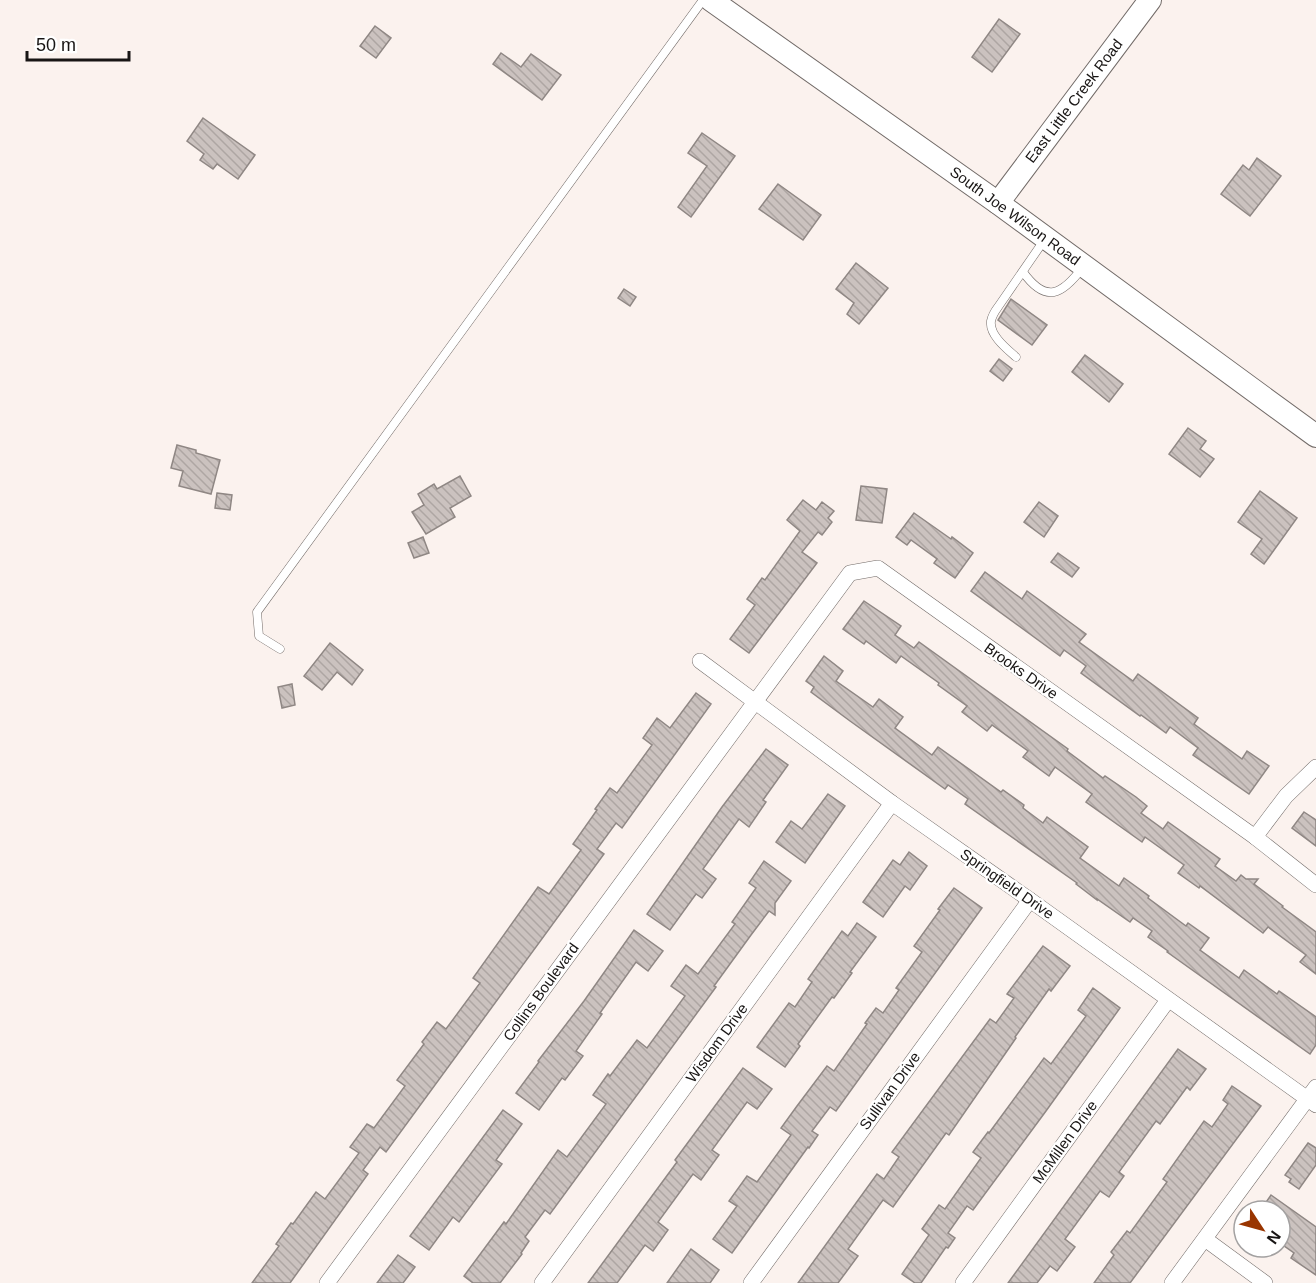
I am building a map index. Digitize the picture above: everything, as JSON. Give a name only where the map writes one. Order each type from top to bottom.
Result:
[{"type":"street","name":"South Joe Wilson Road","points":[[711,0],[998,203],[1316,436]]},
{"type":"street","name":"East Little Creek Road","points":[[998,203],[1150,0]]},
{"type":"street","name":"Brooks Drive","points":[[754,701],[850,573],[878,568],[1255,837],[1316,885]]},
{"type":"street","name":"Springfield Drive","points":[[700,661],[892,803],[1168,1000],[1313,1097]]},
{"type":"street","name":"Collins Boulevard","points":[[327,1283],[754,701]]},
{"type":"street","points":[[1255,837],[1286,796],[1316,767]]},
{"type":"street","name":"Wisdom Drive","points":[[542,1283],[892,803]]},
{"type":"street","name":"Sullivan Drive","points":[[751,1283],[1030,900]]},
{"type":"street","name":"McMillen Drive","points":[[963,1283],[1168,1000]]},
{"type":"street","points":[[1172,1283],[1313,1097]]},
{"type":"street","points":[[1204,1239],[1264,1283]]},
{"type":"lane","points":[[280,650],[259,636],[257,612],[703,0]]},
{"type":"lane","points":[[1016,357],[996,336],[991,327],[991,319],[1046,238]]},
{"type":"lane","points":[[1023,272],[1038,289],[1053,292],[1063,289],[1083,266]]},
{"type":"building","points":[[999,19],[1020,34],[992,72],[972,57]]},
{"type":"building","points":[[375,26],[391,38],[376,58],[360,46]]},
{"type":"building","points":[[501,53],[521,67],[531,54],[561,75],[542,100],[493,64]]},
{"type":"building","points":[[203,118],[255,155],[238,179],[217,164],[213,169],[200,160],[204,154],[187,141]]},
{"type":"building","points":[[702,133],[735,156],[691,217],[678,207],[707,166],[688,153]]},
{"type":"building","points":[[1257,158],[1281,176],[1250,216],[1221,194],[1243,165],[1249,170]]},
{"type":"building","points":[[778,184],[821,215],[803,240],[759,209]]},
{"type":"building","points":[[856,263],[888,288],[859,324],[847,314],[854,303],[836,289]]},
{"type":"building","points":[[624,289],[636,297],[630,306],[618,298]]},
{"type":"building","points":[[1011,299],[1047,325],[1032,345],[998,320]]},
{"type":"building","points":[[1085,355],[1123,384],[1109,402],[1072,372]]},
{"type":"building","points":[[999,359],[1012,369],[1003,381],[990,371]]},
{"type":"building","points":[[1188,428],[1206,441],[1200,449],[1214,459],[1200,477],[1169,454]]},
{"type":"building","points":[[177,445],[220,460],[211,494],[179,486],[183,471],[171,468]]},
{"type":"building","points":[[460,476],[471,496],[450,508],[455,517],[426,534],[412,512],[424,505],[418,494],[434,484],[437,489]]},
{"type":"building","points":[[861,486],[887,489],[882,523],[856,520]]},
{"type":"building","points":[[1260,491],[1297,518],[1264,564],[1251,554],[1262,539],[1238,522]]},
{"type":"building","points":[[217,493],[232,495],[230,510],[215,508]]},
{"type":"building","points":[[803,500],[816,510],[822,502],[834,511],[828,518],[832,522],[822,535],[818,532],[802,552],[817,563],[749,653],[730,639],[755,605],[747,599],[762,578],[765,580],[800,531],[787,520]]},
{"type":"building","points":[[1039,502],[1058,516],[1044,537],[1024,522]]},
{"type":"building","points":[[914,513],[973,553],[955,578],[934,563],[937,559],[911,540],[907,545],[896,537]]},
{"type":"building","points":[[423,537],[429,553],[414,558],[408,543]]},
{"type":"building","points":[[1058,553],[1079,568],[1072,577],[1051,562]]},
{"type":"building","points":[[985,572],[1022,599],[1027,591],[1049,607],[1086,634],[1079,642],[1133,681],[1138,674],[1198,718],[1194,724],[1242,759],[1247,751],[1269,766],[1249,794],[1193,755],[1198,748],[1170,727],[1166,733],[1140,716],[1081,673],[1086,666],[1064,650],[1060,656],[971,591]]},
{"type":"building","points":[[864,601],[901,626],[895,635],[914,648],[919,642],[1068,749],[1067,751],[1103,778],[1105,776],[1136,797],[1147,806],[1141,813],[1163,829],[1168,822],[1220,859],[1215,866],[1236,881],[1241,875],[1246,879],[1258,879],[1254,884],[1316,932],[1316,974],[1300,962],[1306,955],[1268,927],[1263,933],[1200,886],[1199,888],[1178,873],[1184,865],[1145,837],[1142,842],[1086,802],[1092,794],[1055,767],[1049,776],[1023,757],[1028,751],[992,725],[987,731],[962,712],[967,706],[938,685],[939,683],[901,656],[896,663],[866,641],[864,644],[843,629]]},
{"type":"building","points":[[330,643],[363,670],[352,685],[337,672],[322,690],[304,676]]},
{"type":"building","points":[[824,656],[843,671],[836,681],[873,707],[879,699],[903,717],[895,728],[932,755],[938,747],[1001,792],[1003,790],[1024,805],[1023,808],[1043,823],[1047,817],[1088,847],[1080,858],[1119,886],[1124,878],[1186,926],[1188,923],[1209,938],[1200,950],[1239,978],[1244,970],[1277,994],[1279,991],[1316,1017],[1316,1045],[1310,1054],[1167,952],[1148,937],[1152,931],[1133,918],[1130,922],[1097,900],[1077,883],[965,804],[968,799],[948,785],[945,789],[811,692],[814,687],[806,681]]},
{"type":"building","points":[[292,684],[295,705],[282,708],[278,687]]},
{"type":"building","points":[[696,693],[711,704],[622,828],[616,823],[597,849],[604,854],[386,1152],[380,1147],[363,1170],[368,1174],[290,1283],[252,1283],[279,1246],[276,1244],[316,1192],[325,1199],[359,1153],[350,1147],[367,1124],[374,1128],[405,1086],[397,1080],[437,1022],[446,1029],[480,983],[473,978],[538,887],[549,894],[581,850],[573,844],[610,788],[617,793],[652,745],[643,738],[657,718],[670,728]]},
{"type":"building","points":[[766,749],[788,765],[763,800],[766,802],[749,827],[739,819],[703,869],[716,879],[702,898],[696,894],[670,930],[647,914]]},
{"type":"building","points":[[828,794],[845,806],[805,863],[776,842],[791,821],[802,829]]},
{"type":"building","points":[[1304,812],[1316,820],[1316,846],[1292,828]]},
{"type":"building","points":[[909,852],[927,866],[910,890],[905,886],[883,917],[863,902],[893,860],[900,865]]},
{"type":"building","points":[[764,861],[791,881],[775,903],[775,915],[769,911],[550,1214],[545,1210],[525,1237],[529,1241],[522,1254],[500,1283],[473,1283],[464,1276],[504,1222],[506,1224],[558,1150],[567,1157],[606,1104],[593,1095],[608,1074],[610,1076],[637,1040],[647,1048],[685,996],[671,986],[686,965],[698,974],[735,924],[732,922],[756,888],[749,883]]},
{"type":"building","points":[[954,888],[982,908],[836,1111],[830,1107],[812,1131],[818,1135],[732,1253],[713,1239],[737,1206],[729,1201],[747,1176],[757,1182],[791,1135],[781,1128],[827,1066],[834,1071],[876,1008],[883,1013],[899,990],[896,988],[922,952],[914,946]]},
{"type":"building","points":[[857,923],[876,937],[834,998],[832,997],[798,1044],[800,1046],[785,1067],[757,1047],[789,1003],[795,1007],[812,982],[808,979],[842,931],[848,936]]},
{"type":"building","points":[[634,930],[663,951],[648,971],[636,962],[576,1051],[583,1056],[565,1080],[562,1078],[539,1110],[516,1093]]},
{"type":"building","points":[[1043,946],[1070,966],[1051,991],[1049,989],[949,1135],[946,1133],[893,1207],[883,1200],[848,1249],[858,1256],[838,1283],[798,1283],[877,1174],[884,1179],[899,1157],[892,1152],[990,1019],[996,1023],[1014,998],[1007,994]]},
{"type":"building","points":[[1093,988],[1120,1008],[973,1210],[967,1206],[948,1233],[955,1238],[948,1248],[946,1247],[921,1283],[915,1283],[902,1274],[929,1235],[922,1229],[939,1205],[945,1209],[981,1158],[973,1152],[1044,1058],[1051,1064],[1086,1016],[1078,1010]]},
{"type":"building","points":[[1178,1049],[1206,1069],[1190,1090],[1187,1087],[1160,1124],[1156,1121],[1119,1172],[1124,1176],[1109,1197],[1100,1191],[1065,1239],[1075,1247],[1057,1271],[1050,1266],[1037,1283],[1008,1283]]},
{"type":"building","points":[[743,1068],[772,1089],[757,1109],[747,1102],[712,1150],[719,1155],[701,1180],[693,1174],[658,1222],[668,1230],[653,1251],[645,1245],[617,1283],[588,1283],[677,1162],[675,1160]]},
{"type":"building","points":[[1232,1086],[1261,1106],[1130,1283],[1094,1283],[1114,1255],[1111,1252],[1127,1231],[1130,1233],[1167,1182],[1163,1179],[1204,1121],[1212,1127],[1228,1104],[1223,1100]]},
{"type":"building","points":[[503,1110],[522,1124],[496,1160],[502,1164],[459,1222],[453,1217],[429,1250],[410,1236]]},
{"type":"building","points":[[1308,1143],[1316,1148],[1316,1165],[1299,1189],[1289,1182],[1291,1179],[1285,1175]]},
{"type":"building","points":[[1292,1210],[1316,1227],[1316,1275],[1292,1259],[1294,1253],[1292,1252]]},
{"type":"building","points":[[691,1249],[719,1270],[710,1283],[667,1283]]},
{"type":"building","points":[[398,1255],[415,1267],[403,1283],[377,1283]]}]
